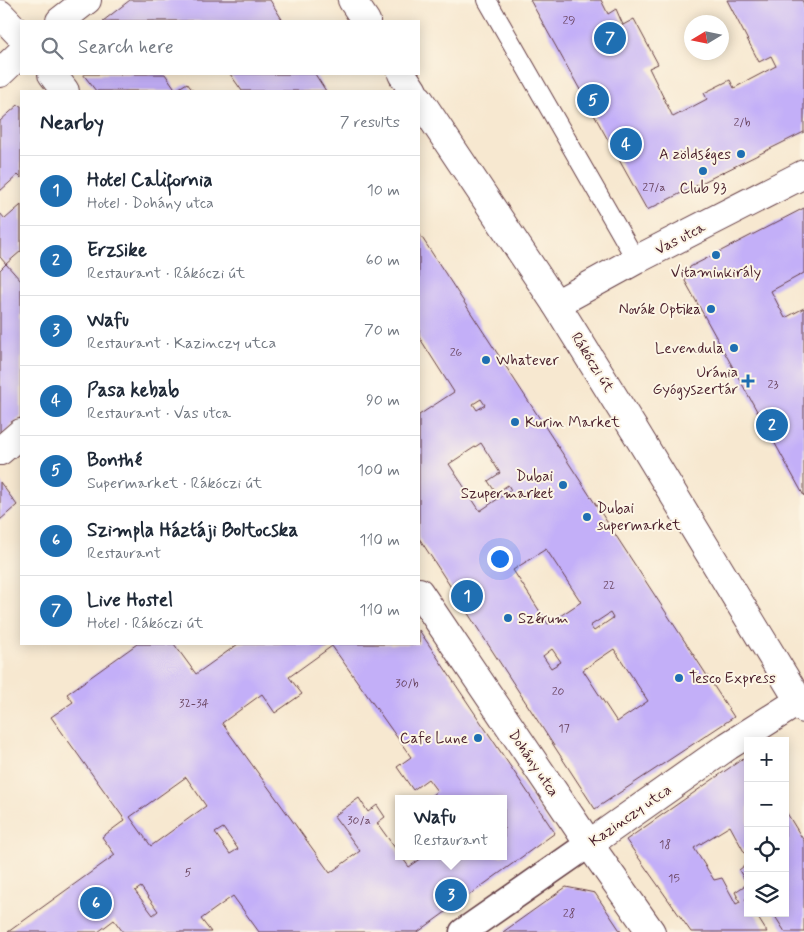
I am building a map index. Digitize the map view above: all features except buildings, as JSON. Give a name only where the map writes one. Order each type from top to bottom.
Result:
[{"type":"street","points":[[61,20],[87,0]]},
{"type":"street","points":[[352,0],[365,20]]},
{"type":"street","points":[[0,14],[20,35]]},
{"type":"street","points":[[0,72],[20,54]]},
{"type":"street","points":[[53,75],[64,90]]},
{"type":"street","name":"Rákóczi út","points":[[420,102],[556,304],[802,705]]},
{"type":"street","name":"Vas utca","points":[[556,304],[636,260],[804,174]]},
{"type":"street","points":[[0,451],[20,434]]},
{"type":"street","name":"Dohány utca","points":[[420,593],[651,932]]},
{"type":"street","name":"Kazinczy utca","points":[[463,932],[728,746],[802,705]]},
{"type":"lane","points":[[487,0],[636,260]]},
{"type":"place","name":"Live Hostel","points":[[610,38]]},
{"type":"place","name":"Bonthé","points":[[593,100]]},
{"type":"place","name":"Pasa kebab","points":[[626,144]]},
{"type":"place","name":"A zöldséges","points":[[741,154]]},
{"type":"place","name":"Club 93","points":[[703,171]]},
{"type":"place","name":"Vitaminkirály","points":[[716,255]]},
{"type":"place","name":"Novák Optika","points":[[711,309]]},
{"type":"place","name":"Levendula","points":[[734,348]]},
{"type":"place","name":"Whatever","points":[[486,360]]},
{"type":"place","name":"Uránia Gyógyszertár","points":[[748,381]]},
{"type":"place","name":"Kurin Market","points":[[515,422]]},
{"type":"place","name":"Erzsike","points":[[772,425]]},
{"type":"place","name":"Dubai Szupermarket","points":[[563,485]]},
{"type":"place","name":"Dubai supermarket","points":[[587,517]]},
{"type":"place","name":"Hotel California","points":[[467,596]]},
{"type":"place","name":"Szérum","points":[[508,618]]},
{"type":"place","name":"Tesco Express","points":[[679,678]]},
{"type":"place","name":"Cafe Lune","points":[[478,738]]},
{"type":"place","name":"Wafu","points":[[451,895]]},
{"type":"place","name":"Szimpla Háztáji Boltocska","points":[[96,903]]}]
